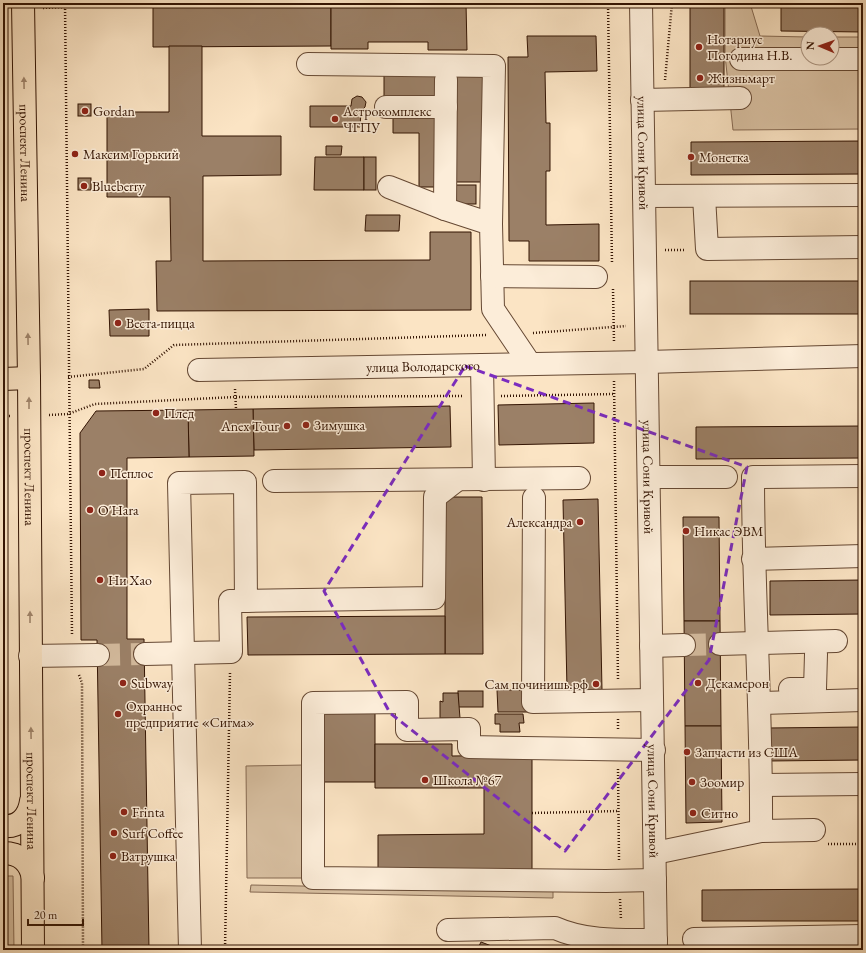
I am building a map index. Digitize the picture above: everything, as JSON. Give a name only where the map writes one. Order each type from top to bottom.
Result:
[{"type":"main road","name":"проспект Ленина","points":[[23,3],[29,378],[33,950]]},
{"type":"main road","points":[[3,378],[29,378]]},
{"type":"main road","points":[[3,826],[14,825],[21,821],[27,815],[32,800]]},
{"type":"main road","points":[[3,853],[11,853],[23,859],[31,870],[33,878]]},
{"type":"street","name":"улица Сони Кривой","points":[[641,3],[656,945]]},
{"type":"street","points":[[741,59],[863,59]]},
{"type":"street","points":[[308,64],[494,66],[491,224],[493,309],[530,364]]},
{"type":"street","points":[[445,209],[446,80]]},
{"type":"street","points":[[642,100],[740,98]]},
{"type":"street","points":[[386,107],[446,107]]},
{"type":"street","points":[[389,187],[445,209],[491,224]]},
{"type":"street","points":[[644,196],[863,195]]},
{"type":"street","points":[[704,196],[707,249],[863,247]]},
{"type":"street","points":[[492,276],[607,279]]},
{"type":"street","name":"улица Володарского","points":[[199,370],[614,363],[863,356]]},
{"type":"street","points":[[482,365],[484,480]]},
{"type":"street","points":[[761,831],[759,697],[753,559],[753,477],[863,476]]},
{"type":"street","points":[[649,477],[726,477]]},
{"type":"street","points":[[274,481],[579,478]]},
{"type":"street","points":[[144,654],[231,652],[230,601],[434,598],[435,497],[457,480]]},
{"type":"street","points":[[190,950],[179,483],[245,482],[246,601]]},
{"type":"street","points":[[534,498],[532,702],[652,700]]},
{"type":"street","points":[[753,559],[863,556]]},
{"type":"street","points":[[720,644],[836,641]]},
{"type":"street","points":[[651,646],[684,645]]},
{"type":"street","points":[[759,697],[816,689],[816,654]]},
{"type":"street","points":[[30,656],[98,655]]},
{"type":"street","points":[[759,697],[863,700]]},
{"type":"street","points":[[654,750],[469,747],[469,729],[407,730],[407,702],[313,703],[313,878],[606,881],[655,880]]},
{"type":"street","points":[[761,785],[863,784]]},
{"type":"street","points":[[655,854],[761,831],[814,830]]},
{"type":"street","points":[[448,930],[555,928],[570,935],[656,945]]},
{"type":"street","points":[[694,938],[863,936]]},
{"type":"path","points":[[65,3],[68,414],[72,656],[82,683],[83,950]]},
{"type":"path","points":[[608,3],[607,279],[613,327],[615,394],[619,880],[622,940]]},
{"type":"path","points":[[68,377],[144,369],[174,345],[510,334],[646,325]]},
{"type":"path","points":[[68,414],[96,404],[228,398],[615,394]]},
{"type":"path","points":[[225,950],[231,652]]},
{"type":"path","points":[[532,813],[619,811]]},
{"type":"highlighted area","points":[[465,366],[747,467],[709,660],[565,851],[390,713],[324,591]]},
{"type":"shaded area","points":[[725,3],[750,3],[760,36],[800,37],[800,66],[840,66],[840,37],[863,37],[863,129],[733,130],[725,55]]},
{"type":"shaded area","points":[[3,432],[6,795],[3,795]]},
{"type":"shaded area","points":[[304,765],[305,878],[247,878],[246,766]]},
{"type":"shaded area","points":[[3,876],[13,876],[14,950],[3,950]]},
{"type":"shaded area","points":[[251,885],[553,891],[553,898],[250,892]]},
{"type":"building","points":[[153,3],[331,3],[331,46],[153,47]]},
{"type":"building","points":[[331,3],[466,3],[467,50],[428,50],[428,42],[368,42],[368,49],[331,49]]},
{"type":"building","points":[[690,3],[724,3],[724,92],[690,92]]},
{"type":"building","points":[[781,3],[863,3],[863,32],[840,32],[840,26],[800,26],[800,31],[781,31]]},
{"type":"building","points":[[527,36],[596,36],[597,71],[545,72],[546,123],[550,123],[550,171],[546,171],[546,225],[599,224],[599,261],[529,261],[529,241],[509,241],[508,57],[528,57]]},
{"type":"building","points":[[169,46],[202,46],[202,136],[281,136],[281,175],[203,176],[203,261],[430,260],[430,232],[471,232],[471,310],[157,311],[156,261],[171,261],[170,197],[107,197],[107,112],[169,112]]},
{"type":"building","points":[[384,73],[436,73],[436,99],[384,99]]},
{"type":"building","points":[[455,73],[488,74],[487,182],[455,182]]},
{"type":"building","name":"Астрокомплекс ЧГПУ","points":[[357,96],[362,97],[366,102],[365,107],[361,111],[360,127],[310,127],[310,106],[351,106],[352,99]]},
{"type":"building","points":[[78,104],[91,104],[91,116],[78,116]]},
{"type":"building","points":[[393,117],[437,117],[437,187],[419,187],[419,133],[393,133]]},
{"type":"building","points":[[863,141],[863,174],[691,175],[691,142]]},
{"type":"building","points":[[326,146],[342,146],[341,155],[326,155]]},
{"type":"building","points":[[315,157],[364,157],[364,190],[314,190]]},
{"type":"building","points":[[364,157],[376,157],[376,190],[364,190]]},
{"type":"building","points":[[78,178],[91,178],[91,190],[78,190]]},
{"type":"building","points":[[450,185],[476,185],[476,204],[450,204]]},
{"type":"building","points":[[366,215],[400,215],[399,231],[365,231]]},
{"type":"building","points":[[690,281],[863,281],[863,314],[690,314]]},
{"type":"building","points":[[149,309],[149,336],[110,336],[109,310]]},
{"type":"building","points":[[89,380],[99,380],[100,388],[89,388]]},
{"type":"building","points":[[594,403],[594,443],[499,445],[498,405]]},
{"type":"building","points":[[450,406],[451,447],[254,450],[253,409]]},
{"type":"building","points":[[253,409],[254,456],[189,457],[188,410]]},
{"type":"building","points":[[188,410],[189,457],[127,458],[127,639],[144,639],[149,950],[102,950],[97,640],[81,640],[80,433],[96,411]]},
{"type":"building","points":[[863,426],[863,458],[696,459],[696,427]]},
{"type":"building","points":[[445,497],[482,497],[483,654],[445,654]]},
{"type":"building","points":[[598,499],[602,690],[567,690],[563,500]]},
{"type":"building","points":[[683,517],[719,517],[720,621],[684,621]]},
{"type":"building","points":[[863,580],[863,614],[770,615],[770,581]]},
{"type":"building","points":[[445,616],[445,654],[248,655],[247,617]]},
{"type":"building","points":[[684,621],[720,621],[721,726],[685,726]]},
{"type":"building","points":[[497,690],[528,690],[528,712],[498,712]]},
{"type":"building","points":[[458,691],[483,691],[483,707],[458,707]]},
{"type":"building","points":[[443,693],[458,693],[460,718],[440,718],[440,701],[443,702]]},
{"type":"building","points":[[321,710],[375,710],[375,782],[321,782]]},
{"type":"building","points":[[495,714],[523,714],[524,723],[519,723],[520,732],[500,732],[500,724],[495,724]]},
{"type":"building","points":[[685,726],[721,726],[722,822],[686,823]]},
{"type":"building","points":[[863,727],[863,760],[768,761],[767,728]]},
{"type":"building","points":[[375,744],[452,744],[452,756],[532,755],[532,870],[378,871],[378,835],[484,834],[484,788],[375,788]]},
{"type":"building","points":[[863,889],[863,921],[702,921],[702,890]]},
{"type":"building","points":[[481,942],[502,950],[444,950],[444,948],[478,948]]},
{"type":"building","points":[[444,948],[444,950],[308,950]]},
{"type":"tunnel","points":[[684,645],[720,644]]},
{"type":"tunnel","points":[[98,655],[145,654]]},
{"type":"place","name":"Нотариус Погодина Н.В.","points":[[699,47]]},
{"type":"place","name":"Жизньмарт","points":[[700,78]]},
{"type":"place","name":"Gordan","points":[[85,111]]},
{"type":"place","name":"Астрокомплекс ЧГПУ","points":[[335,119]]},
{"type":"place","name":"Максим Горький","points":[[75,154]]},
{"type":"place","name":"Монетка","points":[[691,157]]},
{"type":"place","name":"Blueberry","points":[[84,186]]},
{"type":"place","name":"Веста-пицца","points":[[118,323]]},
{"type":"place","name":"Плед","points":[[156,413]]},
{"type":"place","name":"Зимушка","points":[[306,425]]},
{"type":"place","name":"Anex Tour","points":[[287,426]]},
{"type":"place","name":"Пеплос","points":[[102,473]]},
{"type":"place","name":"O'Hara","points":[[90,510]]},
{"type":"place","name":"Александра","points":[[580,522]]},
{"type":"place","name":"Никас ЭВМ","points":[[686,531]]},
{"type":"place","name":"Ни Хао","points":[[100,580]]},
{"type":"place","name":"Subway","points":[[123,683]]},
{"type":"place","name":"Декамерон","points":[[698,683]]},
{"type":"place","name":"Сам починишь.рф","points":[[596,684]]},
{"type":"place","name":"Охранное предприятие «Сигма»","points":[[118,714]]},
{"type":"place","name":"Запчасти из США","points":[[687,752]]},
{"type":"place","name":"Школа №67","points":[[425,780]]},
{"type":"place","name":"Зоомир","points":[[692,782]]},
{"type":"place","name":"Frinta","points":[[124,812]]},
{"type":"place","name":"Ситно","points":[[693,813]]},
{"type":"place","name":"Surf Coffee","points":[[114,833]]},
{"type":"place","name":"Ватрушка","points":[[113,856]]}]
